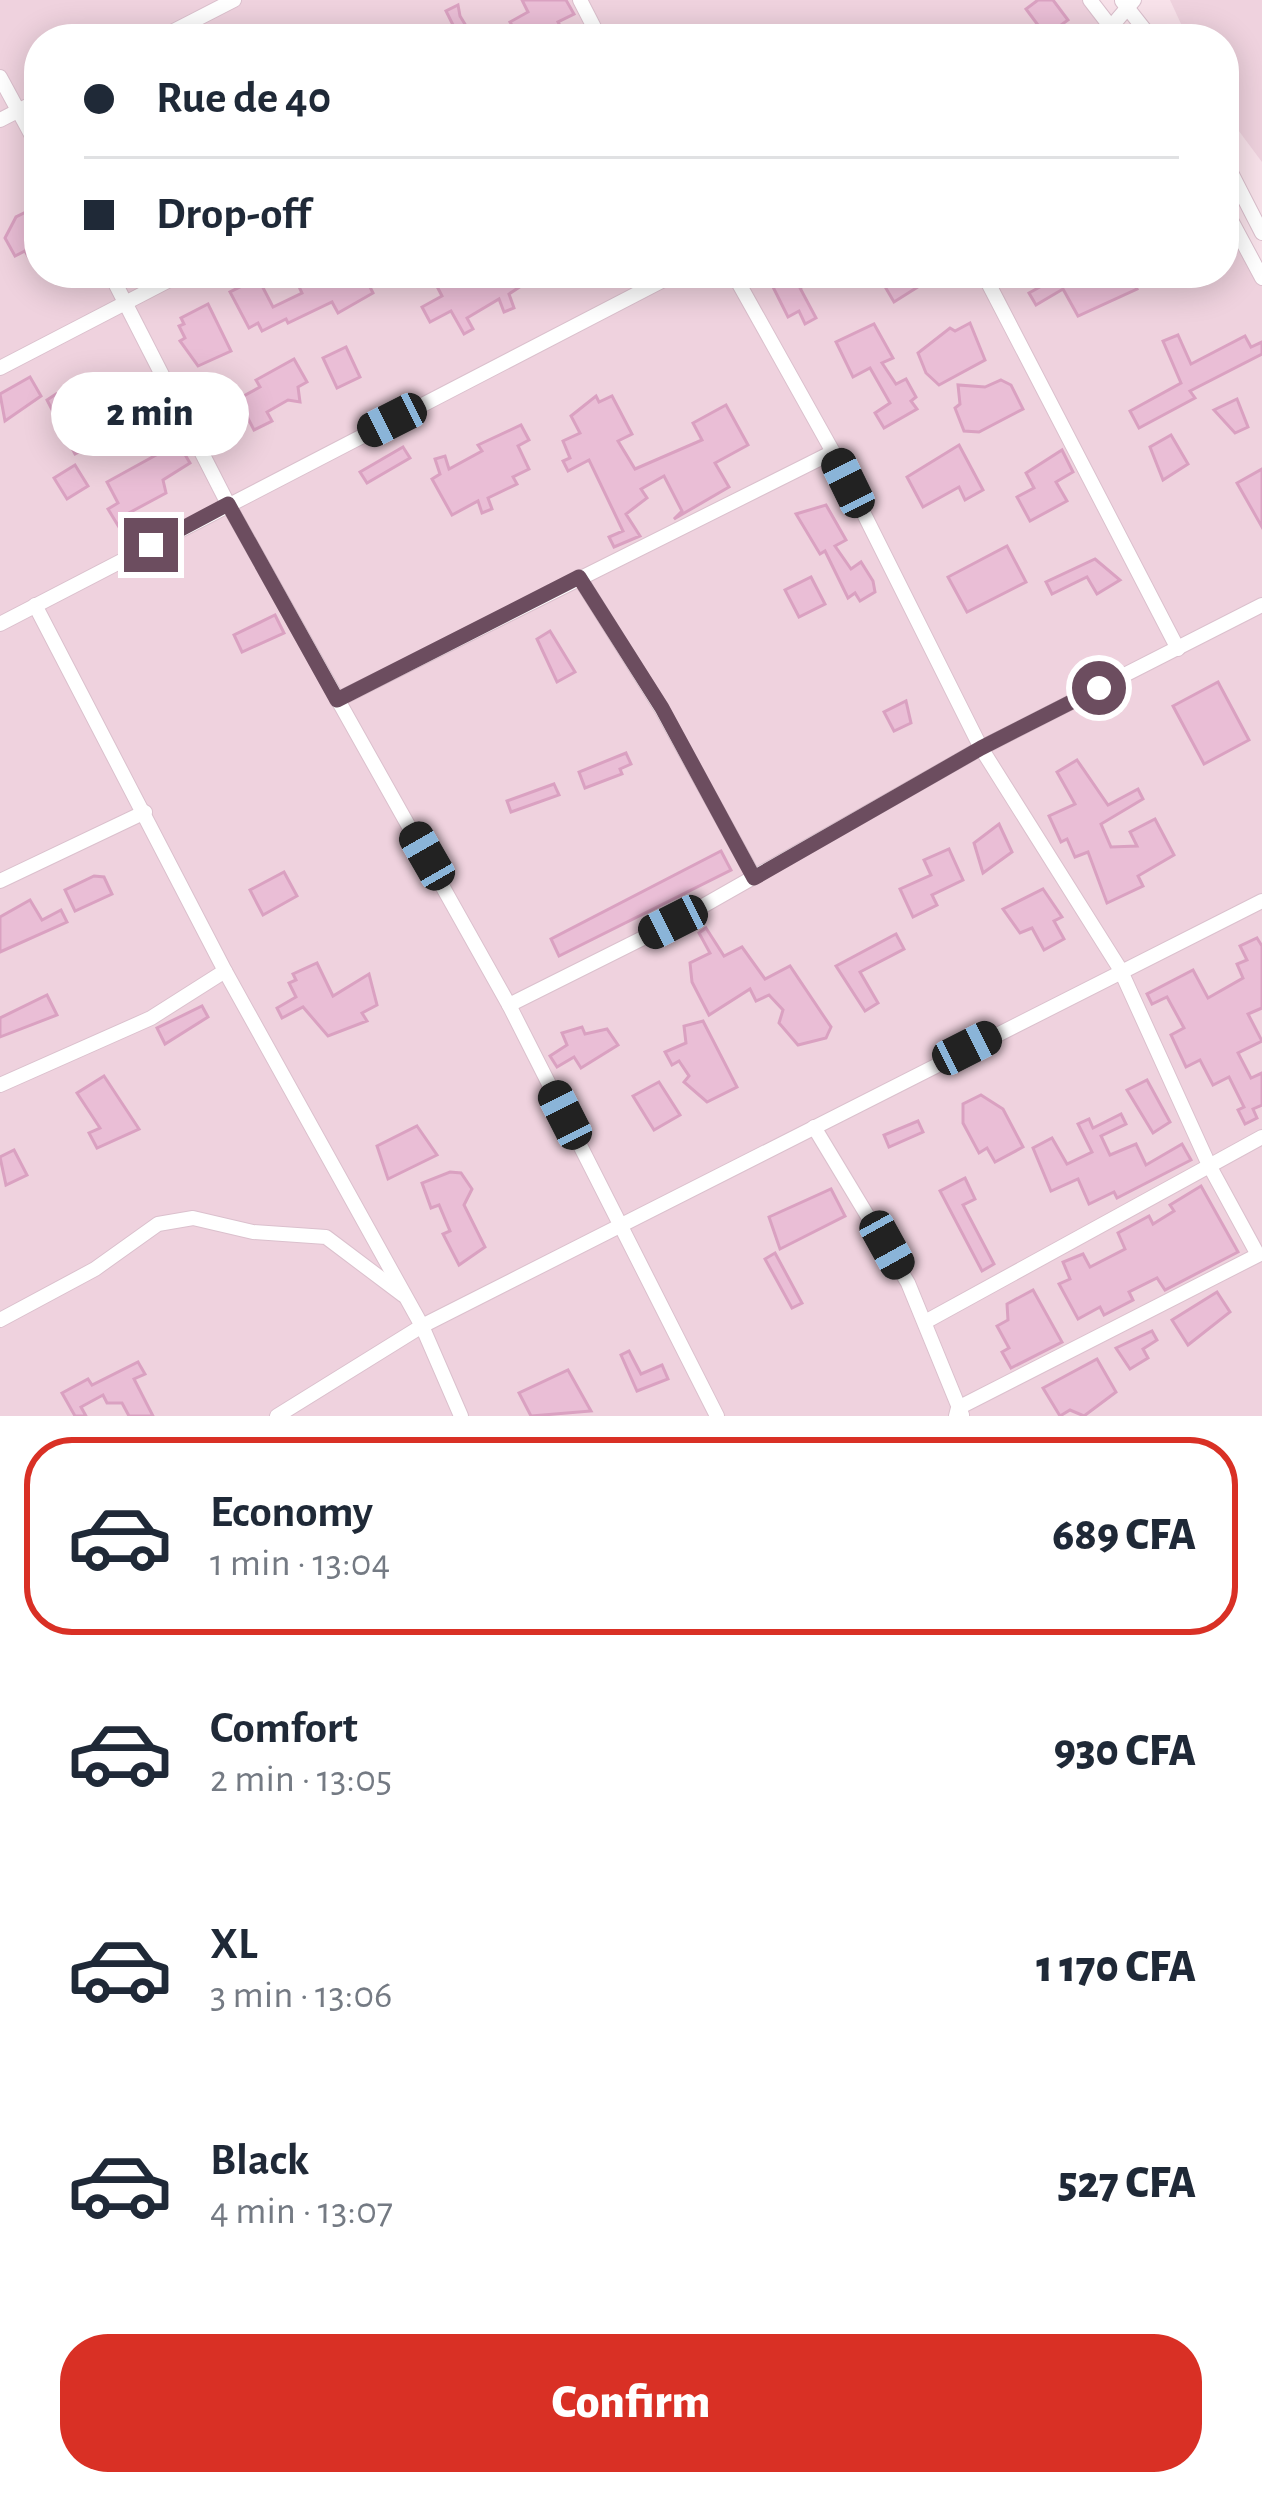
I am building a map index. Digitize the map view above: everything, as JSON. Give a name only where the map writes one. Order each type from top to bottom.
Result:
[{"type":"street","points":[[187,24],[234,0]]},
{"type":"street","points":[[1090,0],[1108,24]]},
{"type":"street","points":[[0,76],[24,122]]},
{"type":"street","points":[[0,120],[24,108]]},
{"type":"street","points":[[1239,181],[1256,206],[1262,233]]},
{"type":"street","points":[[1239,235],[1262,278]]},
{"type":"street","points":[[118,288],[228,504],[509,1005],[717,1416]]},
{"type":"street","points":[[0,368],[154,288]]},
{"type":"street","points":[[0,624],[647,288]]},
{"type":"street","points":[[741,288],[833,452],[981,748],[1120,969],[1208,1165],[1260,1259],[959,1413],[925,1322],[887,1245],[814,1127]]},
{"type":"street","points":[[991,288],[1178,649]]},
{"type":"street","points":[[337,700],[833,452]]},
{"type":"street","points":[[579,577],[662,708],[754,878]]},
{"type":"street","points":[[35,605],[225,971],[422,1326],[461,1416]]},
{"type":"street","points":[[509,1005],[754,878],[981,748],[1262,605]]},
{"type":"street","points":[[0,881],[145,812]]},
{"type":"street","points":[[277,1416],[422,1326],[1262,901]]},
{"type":"street","points":[[0,1085],[151,1018],[225,971]]},
{"type":"street","points":[[925,1322],[1262,1137]]},
{"type":"street","points":[[0,1320],[95,1270],[158,1224],[193,1219],[253,1232],[326,1237],[407,1298]]},
{"type":"shaded area","points":[[0,0],[1089,0],[1111,24],[24,24],[24,288],[1239,288],[1239,228],[1262,266],[1262,1416],[0,1416]]},
{"type":"shaded area","points":[[1170,0],[1262,0],[1262,162],[1239,131],[1239,24],[1181,24]]},
{"type":"building","points":[[522,0],[566,0],[574,14],[559,24],[511,24],[528,12]]},
{"type":"building","points":[[1038,0],[1053,0],[1068,20],[1037,24],[1026,9]]},
{"type":"building","points":[[458,5],[465,24],[452,24],[446,11]]},
{"type":"building","points":[[24,213],[24,252],[15,256],[5,238],[16,217]]},
{"type":"building","points":[[263,288],[273,307],[302,293],[300,288],[370,288],[373,293],[338,313],[332,302],[262,331],[258,323],[249,328],[230,292]]},
{"type":"building","points":[[438,288],[518,288],[509,294],[514,308],[504,312],[499,299],[467,318],[473,329],[464,334],[451,311],[430,322],[422,307],[442,296]]},
{"type":"building","points":[[774,288],[800,288],[816,318],[805,324],[799,311],[788,317]]},
{"type":"building","points":[[886,288],[916,288],[894,302]]},
{"type":"building","points":[[1038,288],[1137,289],[1078,316],[1063,289],[1036,305],[1029,293]]},
{"type":"building","points":[[208,304],[231,351],[198,366],[180,341],[185,338],[179,326],[184,324],[181,318]]},
{"type":"building","points":[[970,323],[985,360],[939,385],[926,373],[918,353],[950,328],[955,331]]},
{"type":"building","points":[[874,324],[893,358],[882,363],[896,384],[906,379],[916,397],[911,401],[917,409],[884,428],[875,413],[890,403],[870,368],[853,377],[836,342]]},
{"type":"building","points":[[1178,335],[1191,364],[1245,336],[1251,347],[1262,342],[1262,354],[1190,391],[1195,398],[1139,428],[1130,411],[1181,383],[1163,341]]},
{"type":"building","points":[[346,347],[360,377],[337,388],[323,358]]},
{"type":"building","points":[[294,359],[307,382],[298,387],[300,402],[288,400],[267,412],[272,421],[254,430],[238,399],[260,387],[256,380]]},
{"type":"building","points":[[30,377],[41,396],[5,421],[0,394]]},
{"type":"building","points":[[1001,380],[1011,385],[1023,409],[979,432],[964,431],[955,408],[960,404],[958,385],[985,387]]},
{"type":"building","points":[[56,394],[90,446],[75,454],[47,400]]},
{"type":"building","points":[[596,396],[599,402],[612,396],[632,434],[618,441],[635,469],[702,440],[693,423],[726,405],[748,445],[715,463],[729,487],[674,519],[682,511],[664,476],[641,489],[647,498],[626,514],[640,536],[614,547],[609,537],[623,531],[589,460],[568,471],[563,461],[570,458],[563,441],[580,433],[571,416]]},
{"type":"building","points":[[1237,399],[1248,427],[1235,433],[1214,410]]},
{"type":"building","points":[[521,425],[529,440],[518,446],[529,469],[513,477],[517,484],[488,498],[492,509],[482,513],[478,501],[452,515],[432,479],[440,474],[435,459],[445,456],[449,469],[482,451],[478,445]]},
{"type":"building","points":[[1171,435],[1188,464],[1163,480],[1150,447]]},
{"type":"building","points":[[178,443],[190,463],[163,480],[166,493],[127,514],[132,527],[122,532],[108,509],[118,503],[107,482]]},
{"type":"building","points":[[959,445],[983,490],[965,500],[959,487],[923,507],[907,477]]},
{"type":"building","points":[[403,447],[410,458],[367,483],[360,472]]},
{"type":"building","points":[[1062,450],[1073,472],[1056,482],[1067,501],[1030,521],[1017,497],[1034,488],[1026,473]]},
{"type":"building","points":[[75,465],[88,486],[67,499],[54,478]]},
{"type":"building","points":[[1262,469],[1262,527],[1237,483]]},
{"type":"building","points":[[826,505],[846,540],[835,546],[851,569],[861,562],[873,581],[875,592],[860,601],[855,593],[848,598],[825,551],[820,554],[796,514]]},
{"type":"building","points":[[1007,546],[1026,582],[967,612],[948,577]]},
{"type":"building","points":[[1095,559],[1120,580],[1097,594],[1087,577],[1052,594],[1046,582]]},
{"type":"building","points":[[811,577],[825,604],[799,617],[785,590]]},
{"type":"building","points":[[275,615],[284,633],[242,652],[234,635]]},
{"type":"building","points":[[550,631],[575,672],[557,682],[537,639]]},
{"type":"building","points":[[1218,682],[1249,740],[1204,764],[1173,706]]},
{"type":"building","points":[[906,701],[911,723],[894,731],[884,712]]},
{"type":"building","points":[[626,753],[631,764],[620,769],[622,774],[585,788],[579,772]]},
{"type":"building","points":[[1077,760],[1108,805],[1138,789],[1143,799],[1101,824],[1111,847],[1137,846],[1130,832],[1155,819],[1174,855],[1138,876],[1143,886],[1107,903],[1088,852],[1075,857],[1067,839],[1061,842],[1049,816],[1075,804],[1057,772]]},
{"type":"building","points":[[554,784],[559,795],[511,812],[507,801]]},
{"type":"building","points":[[999,824],[1012,852],[983,873],[974,843]]},
{"type":"building","points":[[949,849],[963,880],[932,895],[937,905],[913,917],[900,889],[931,875],[924,860]]},
{"type":"building","points":[[721,851],[731,870],[559,956],[551,939]]},
{"type":"building","points":[[284,872],[297,896],[263,915],[250,890]]},
{"type":"building","points":[[94,876],[104,877],[112,894],[75,911],[65,890]]},
{"type":"building","points":[[1043,889],[1062,917],[1054,921],[1064,939],[1044,950],[1032,928],[1020,933],[1003,909]]},
{"type":"building","points":[[30,900],[42,920],[61,910],[67,922],[0,952],[0,917]]},
{"type":"building","points":[[706,928],[724,956],[742,947],[765,979],[790,966],[831,1027],[826,1038],[798,1045],[779,1023],[783,1010],[769,995],[756,1001],[750,989],[709,1015],[692,982],[690,963],[710,953],[699,933]]},
{"type":"building","points":[[896,934],[904,949],[860,972],[878,1003],[865,1011],[836,966]]},
{"type":"building","points":[[1257,938],[1262,946],[1262,1008],[1248,1014],[1262,1041],[1238,1053],[1251,1078],[1262,1073],[1262,1105],[1253,1109],[1257,1118],[1245,1124],[1238,1110],[1244,1107],[1229,1077],[1213,1085],[1200,1060],[1186,1067],[1171,1035],[1184,1028],[1167,997],[1152,1004],[1147,994],[1193,970],[1208,998],[1243,978],[1237,964],[1247,960],[1240,946]]},
{"type":"building","points":[[317,963],[333,996],[369,974],[377,1005],[362,1013],[367,1021],[328,1036],[303,1007],[282,1018],[277,1008],[296,997],[289,983],[296,980],[293,974]]},
{"type":"building","points":[[47,995],[57,1015],[0,1037],[0,1018]]},
{"type":"building","points":[[202,1006],[208,1017],[165,1044],[157,1028]]},
{"type":"building","points":[[703,1021],[737,1087],[707,1102],[684,1082],[689,1076],[679,1061],[672,1065],[665,1052],[686,1043],[684,1026]]},
{"type":"building","points":[[582,1027],[585,1034],[607,1029],[618,1045],[581,1068],[574,1057],[557,1067],[550,1056],[567,1045],[562,1033]]},
{"type":"building","points":[[104,1076],[139,1129],[97,1148],[89,1133],[100,1128],[77,1093]]},
{"type":"building","points":[[1147,1080],[1170,1122],[1153,1133],[1127,1090]]},
{"type":"building","points":[[659,1082],[680,1115],[654,1130],[633,1096]]},
{"type":"building","points":[[981,1095],[1003,1109],[1023,1147],[995,1162],[987,1148],[979,1153],[963,1123],[963,1104]]},
{"type":"building","points":[[1121,1114],[1126,1124],[1101,1136],[1110,1155],[1136,1144],[1146,1165],[1182,1144],[1191,1160],[1117,1198],[1114,1192],[1089,1204],[1078,1179],[1051,1191],[1033,1148],[1052,1138],[1067,1164],[1092,1152],[1078,1124],[1089,1119],[1093,1128]]},
{"type":"building","points":[[918,1121],[923,1132],[889,1147],[884,1135]]},
{"type":"building","points":[[417,1126],[437,1155],[388,1179],[377,1146]]},
{"type":"building","points":[[14,1150],[27,1175],[6,1185],[0,1157]]},
{"type":"building","points":[[450,1172],[461,1173],[472,1189],[464,1205],[485,1247],[459,1265],[443,1234],[450,1231],[439,1205],[431,1208],[422,1183]]},
{"type":"building","points":[[965,1178],[975,1199],[963,1205],[994,1264],[982,1271],[940,1191]]},
{"type":"building","points":[[1201,1186],[1238,1252],[1165,1290],[1157,1278],[1129,1292],[1133,1300],[1104,1315],[1100,1307],[1078,1319],[1059,1284],[1070,1279],[1063,1262],[1083,1254],[1090,1267],[1125,1249],[1118,1233],[1149,1216],[1153,1224],[1174,1211],[1170,1205]]},
{"type":"building","points":[[831,1189],[845,1216],[780,1249],[769,1217]]},
{"type":"building","points":[[775,1253],[802,1303],[792,1308],[765,1259]]},
{"type":"building","points":[[1033,1290],[1062,1342],[1011,1368],[1002,1352],[1009,1348],[997,1326],[1008,1320],[1007,1304]]},
{"type":"building","points":[[1217,1292],[1230,1312],[1188,1345],[1172,1320]]},
{"type":"building","points":[[1152,1331],[1157,1340],[1143,1349],[1148,1358],[1130,1369],[1116,1348]]},
{"type":"building","points":[[629,1351],[641,1374],[662,1365],[668,1379],[637,1391],[621,1355]]},
{"type":"building","points":[[1097,1359],[1116,1392],[1084,1416],[1070,1410],[1060,1416],[1043,1388]]},
{"type":"building","points":[[138,1362],[145,1374],[134,1379],[153,1416],[129,1416],[122,1403],[107,1403],[103,1395],[81,1407],[86,1416],[75,1416],[62,1393],[88,1379],[92,1385]]},
{"type":"building","points":[[568,1370],[591,1411],[531,1416],[519,1393]]},
{"type":"route","points":[[151,545],[228,504],[337,700],[579,577],[662,708],[754,878],[981,748],[1099,688]]}]
